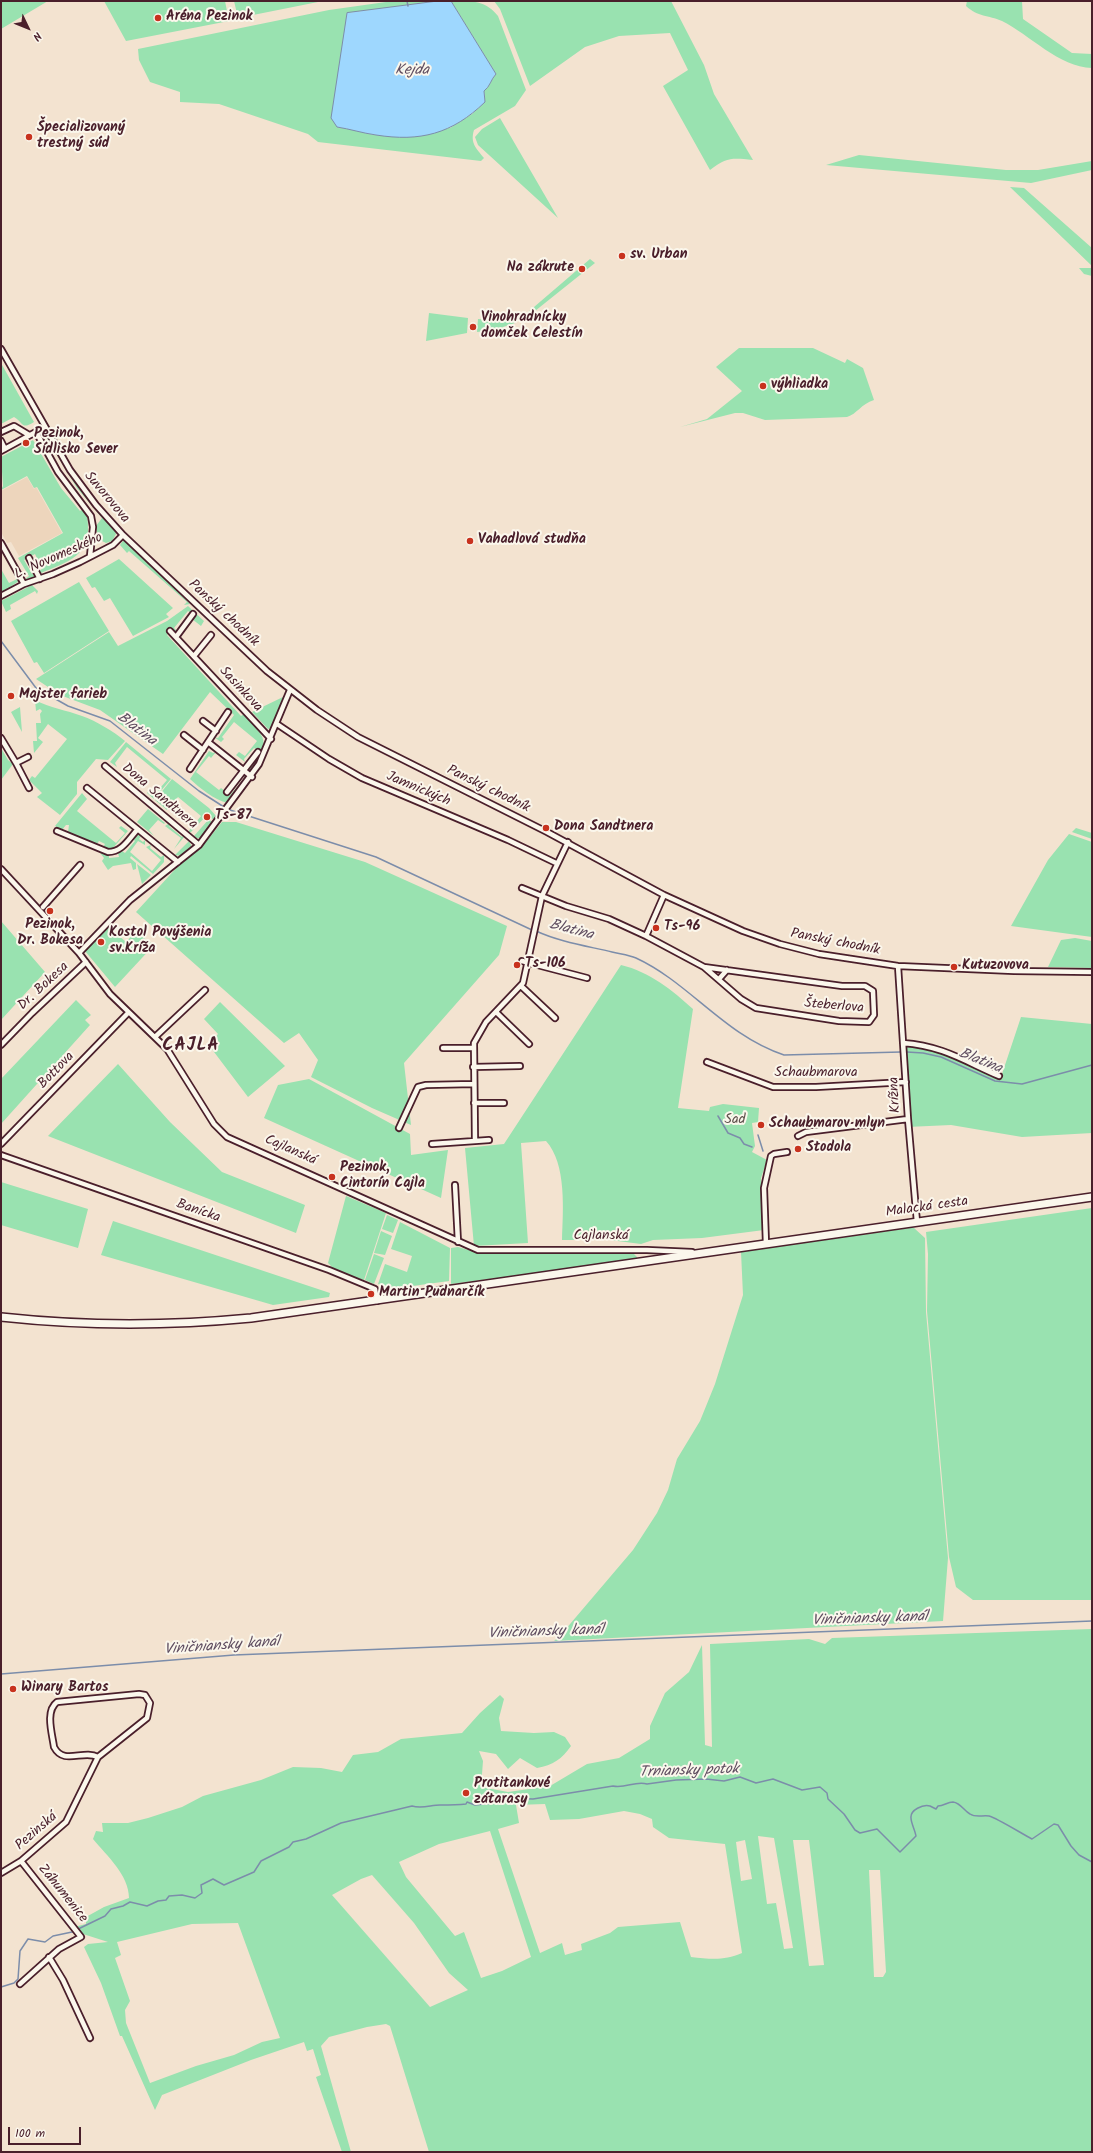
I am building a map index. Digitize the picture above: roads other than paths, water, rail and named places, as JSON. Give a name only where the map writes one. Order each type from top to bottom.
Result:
[{"type":"main road","name":"Malacká cesta","points":[[766,1244],[1092,1197]]},
{"type":"main road","points":[[1,1317],[95,1323],[201,1322],[251,1318],[766,1244]]},
{"type":"street","name":"Suvorovova","points":[[1,349],[44,427],[81,486],[123,535]]},
{"type":"street","points":[[1,432],[14,426],[29,436]]},
{"type":"street","points":[[1,441],[3,450],[44,427]]},
{"type":"street","points":[[36,432],[58,472],[91,516],[93,522],[90,556]]},
{"type":"street","name":"L. Novomeského","points":[[1,596],[24,584],[54,574],[113,545],[123,535]]},
{"type":"street","name":"Panský chodník","points":[[123,535],[233,640],[290,690],[358,737],[568,842],[664,895],[743,931],[780,944],[819,954],[898,966]]},
{"type":"street","points":[[1,543],[24,584]]},
{"type":"street","points":[[29,558],[40,579]]},
{"type":"street","points":[[176,637],[193,614]]},
{"type":"street","name":"Sasinkova","points":[[170,631],[271,739]]},
{"type":"street","points":[[194,656],[211,635]]},
{"type":"street","points":[[208,742],[252,777],[271,739],[290,690]]},
{"type":"street","points":[[190,769],[228,712]]},
{"type":"street","points":[[203,721],[216,731]]},
{"type":"street","name":"Jamnických","points":[[277,724],[329,759],[362,778],[508,840],[556,864]]},
{"type":"street","points":[[184,735],[203,750]]},
{"type":"street","points":[[1,738],[29,788]]},
{"type":"street","points":[[227,792],[258,752]]},
{"type":"street","points":[[16,763],[28,757]]},
{"type":"street","name":"Dona Sandtnera","points":[[105,766],[199,845]]},
{"type":"street","name":"Dona Sandtnera","points":[[79,953],[136,895],[199,845],[252,777]]},
{"type":"street","points":[[87,788],[178,862]]},
{"type":"street","points":[[57,831],[108,852],[114,852],[120,850],[137,830]]},
{"type":"street","points":[[474,1141],[473,1048],[481,1028],[521,986],[524,962],[533,938],[542,896],[556,864],[568,842]]},
{"type":"street","points":[[43,907],[80,865]]},
{"type":"street","name":"Cajlanská","points":[[1,869],[79,953],[110,994],[128,1013],[155,1037],[175,1061],[214,1124],[226,1137],[478,1250],[647,1250],[649,1261]]},
{"type":"street","name":"Šteberlova","points":[[522,888],[566,906],[609,919],[646,936],[704,967],[748,1004],[762,1010],[839,1021],[869,1022],[874,1015],[873,991],[865,986],[842,986],[704,967]]},
{"type":"street","points":[[646,936],[664,895]]},
{"type":"street","name":"Dr. Bokesa","points":[[1,1045],[32,1013],[86,962]]},
{"type":"street","points":[[524,962],[587,978]]},
{"type":"street","points":[[898,966],[1006,971],[1092,972]]},
{"type":"street","name":"Krížna","points":[[898,966],[908,1119],[917,1222]]},
{"type":"street","points":[[719,979],[727,970]]},
{"type":"street","points":[[521,986],[555,1018]]},
{"type":"street","points":[[155,1037],[205,990]]},
{"type":"street","points":[[496,1012],[529,1044]]},
{"type":"street","name":"Bottova","points":[[1,1144],[128,1013]]},
{"type":"street","points":[[903,1044],[935,1048],[959,1056],[999,1076]]},
{"type":"street","points":[[443,1048],[473,1048]]},
{"type":"street","name":"Schaubmarova","points":[[707,1062],[773,1087],[816,1088],[906,1082]]},
{"type":"street","points":[[473,1067],[520,1066]]},
{"type":"street","points":[[399,1128],[418,1087],[426,1085],[474,1084]]},
{"type":"street","points":[[474,1103],[504,1103]]},
{"type":"street","points":[[798,1136],[806,1132],[908,1119]]},
{"type":"street","points":[[432,1144],[488,1140]]},
{"type":"street","points":[[766,1244],[764,1188],[771,1156],[774,1154],[787,1152]]},
{"type":"street","name":"Banícka","points":[[1,1155],[250,1242],[375,1289],[377,1301]]},
{"type":"street","points":[[455,1185],[458,1242]]},
{"type":"street","points":[[647,1250],[700,1253]]},
{"type":"street","name":"Pezinská","points":[[1,1873],[21,1861],[66,1822],[98,1757],[147,1718],[150,1704],[145,1695],[139,1694],[57,1702],[52,1705],[50,1711],[54,1747],[56,1752],[65,1757],[88,1754],[98,1757]]},
{"type":"street","name":"Záhumenice","points":[[20,1984],[59,1948],[81,1937],[21,1861]]},
{"type":"street","points":[[49,1957],[63,1980],[90,2038]]},
{"type":"water","name":"Kejda","points":[[438,1],[451,1],[496,74],[484,91],[485,102],[460,122],[435,133],[421,136],[392,137],[337,127],[331,118],[347,13]]},
{"type":"waterway","points":[[407,1],[408,6]]},
{"type":"waterway","name":"Blatina","points":[[1,641],[36,688],[68,706],[110,721],[199,791],[224,807]]},
{"type":"waterway","name":"Blatina","points":[[230,810],[376,857],[532,930]]},
{"type":"waterway","name":"Blatina","points":[[536,931],[564,941],[636,958],[673,981],[743,1035],[784,1055],[901,1052]]},
{"type":"waterway","name":"Blatina","points":[[907,1052],[923,1053],[941,1057],[995,1081],[1022,1084],[1092,1065]]},
{"type":"waterway","points":[[718,1116],[728,1133],[740,1138],[744,1144],[752,1147]]},
{"type":"waterway","points":[[758,1135],[763,1151]]},
{"type":"waterway","name":"Viničniansky kanál","points":[[1,1674],[234,1655],[1092,1621]]},
{"type":"waterway","name":"Trniansky potok","points":[[1,1987],[14,1983],[18,1979],[20,1951],[28,1939],[45,1942],[53,1936],[72,1932],[105,1916],[111,1909],[123,1906],[130,1902],[147,1906],[158,1901],[166,1900],[169,1896],[182,1895],[195,1898],[202,1893],[201,1885],[213,1879],[224,1885],[254,1872],[261,1861],[289,1847],[293,1842],[306,1839],[341,1823],[412,1806],[426,1807],[437,1805],[459,1805],[466,1804],[467,1802],[475,1805],[503,1802],[511,1798],[533,1799],[613,1786],[617,1787],[639,1783],[647,1784],[676,1780],[706,1779],[724,1781],[740,1777],[756,1783],[773,1779],[802,1790],[820,1787],[827,1793],[828,1799],[844,1814],[855,1830],[860,1833],[877,1829],[900,1852],[916,1836],[911,1818],[911,1815],[915,1810],[927,1806],[936,1809],[938,1806],[953,1802],[972,1815],[993,1817],[1032,1839],[1054,1824],[1058,1825],[1071,1846],[1079,1855],[1092,1862]]},
{"type":"place","name":"Aréna Pezinok","points":[[158,18]]},
{"type":"place","name":"Špecializovaný trestný súd","points":[[29,137]]},
{"type":"place","name":"sv. Urban","points":[[622,256]]},
{"type":"place","name":"Na zákrute","points":[[582,269]]},
{"type":"place","name":"Vinohradnícky domček Celestín","points":[[473,327]]},
{"type":"place","name":"výhliadka","points":[[763,386]]},
{"type":"place","name":"Pezinok, Sídlisko Sever","points":[[26,443]]},
{"type":"place","name":"Vahadlová studňa","points":[[470,541]]},
{"type":"place","name":"Majster farieb","points":[[11,696]]},
{"type":"place","name":"Ts-87","points":[[207,817]]},
{"type":"place","name":"Dona Sandtnera","points":[[546,828]]},
{"type":"place","name":"Pezinok, Dr. Bokesa","points":[[50,911]]},
{"type":"place","name":"Ts-96","points":[[656,928]]},
{"type":"place","name":"Kostol Povýšenia sv.Kríža","points":[[101,942]]},
{"type":"place","name":"Ts-106","points":[[517,965]]},
{"type":"place","name":"Kutuzovova","points":[[954,967]]},
{"type":"place","name":"Schaubmarov mlyn","points":[[761,1125]]},
{"type":"place","name":"Stodola","points":[[798,1149]]},
{"type":"place","name":"Pezinok, Cintorín Cajla","points":[[332,1177]]},
{"type":"place","name":"Martin Pudnarčík","points":[[371,1294]]},
{"type":"place","name":"Winary Bartos","points":[[13,1689]]},
{"type":"place","name":"Protitankové zátarasy","points":[[466,1793]]},
{"type":"district","name":"CAJLA","points":[[191,1047]]},
{"type":"park label","name":"Sad","points":[[735,1121]]}]
